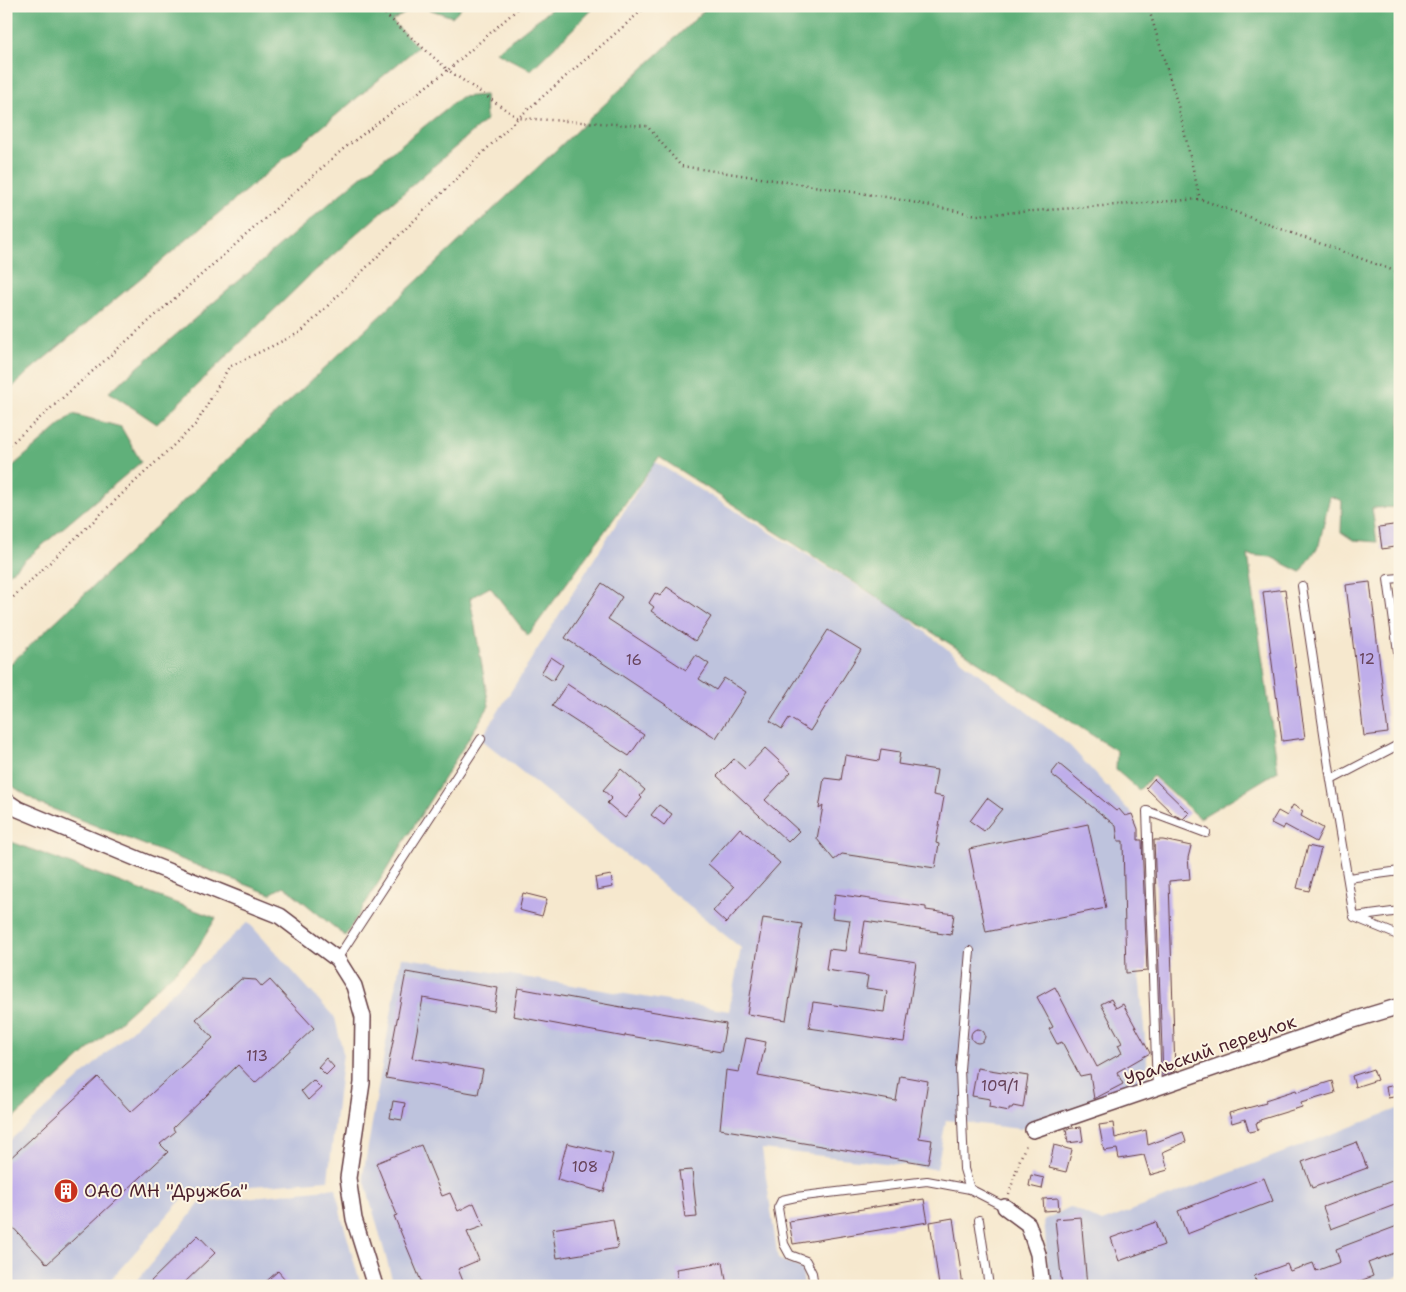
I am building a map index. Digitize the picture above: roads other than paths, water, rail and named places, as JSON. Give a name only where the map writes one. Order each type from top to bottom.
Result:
[{"type":"street","points":[[6,801],[18,809],[280,916],[337,959],[354,986],[363,1017],[362,1083],[348,1178],[354,1219],[375,1286]]},
{"type":"street","name":"Уральский переулок","points":[[1033,1130],[1347,1022],[1400,1006]]},
{"type":"street","points":[[1005,1207],[1028,1224],[1038,1254],[1042,1286]]},
{"type":"lane","points":[[1400,578],[1388,579],[1400,666]]},
{"type":"lane","points":[[1302,586],[1354,917]]},
{"type":"lane","points":[[337,959],[481,739]]},
{"type":"lane","points":[[1331,780],[1400,744]]},
{"type":"lane","points":[[1157,1088],[1147,811],[1206,833]]},
{"type":"lane","points":[[1348,878],[1400,871]]},
{"type":"lane","points":[[1354,917],[1400,911]]},
{"type":"lane","points":[[1354,917],[1400,936]]},
{"type":"lane","points":[[970,951],[960,1069],[964,1169],[970,1189]]},
{"type":"lane","points":[[814,1286],[812,1273],[806,1261],[790,1256],[784,1244],[778,1208],[782,1200],[926,1181],[970,1189],[1005,1207]]},
{"type":"lane","points":[[979,1220],[989,1286]]},
{"type":"place","name":"ОАО МН \"Дружба\"","points":[[66,1191]]}]
